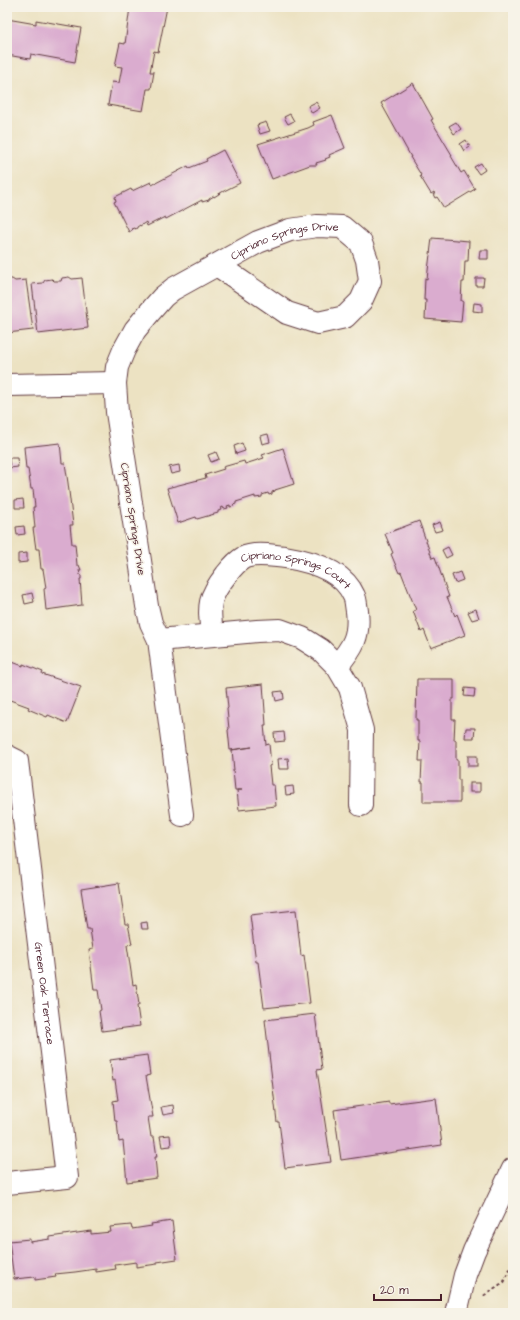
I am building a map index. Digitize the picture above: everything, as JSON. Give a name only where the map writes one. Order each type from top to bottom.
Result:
[{"type":"street","name":"Cipriano Springs Drive","points":[[182,815],[159,640],[151,623],[138,551],[117,412],[115,383],[117,367],[135,330],[163,297],[196,276],[258,242],[290,230],[317,226],[342,227],[361,243],[367,260],[370,281],[361,301],[345,317],[318,323],[286,314],[217,265]]},
{"type":"street","points":[[7,385],[115,383]]},
{"type":"street","name":"Cipriano Springs Court","points":[[212,635],[209,611],[212,596],[231,569],[243,558],[258,555],[291,558],[321,567],[336,574],[355,596],[358,619],[356,636],[350,650],[337,666]]},
{"type":"street","points":[[159,640],[280,630],[302,638],[321,650],[337,666],[350,688],[362,730],[361,805]]},
{"type":"street","name":"Green Oak Terrace","points":[[7,756],[17,760],[67,1177],[7,1183]]},
{"type":"street","points":[[456,1313],[465,1275],[474,1251],[513,1169]]},
{"type":"path","points":[[480,1299],[504,1282],[513,1263]]},
{"type":"building","points":[[130,7],[167,7],[158,52],[154,51],[150,72],[154,72],[151,89],[147,89],[143,111],[108,105],[112,82],[119,83],[122,67],[115,66],[120,43],[125,44]]},
{"type":"building","points":[[7,19],[36,24],[36,20],[81,28],[75,62],[31,54],[30,59],[7,55]]},
{"type":"building","points":[[413,83],[433,119],[431,120],[452,155],[451,156],[461,173],[464,171],[475,189],[444,208],[437,197],[435,198],[433,194],[435,194],[434,192],[431,194],[420,176],[421,175],[381,103]]},
{"type":"building","points":[[316,102],[320,108],[312,113],[308,106]]},
{"type":"building","points":[[290,114],[294,121],[288,124],[284,117]]},
{"type":"building","points":[[332,115],[345,148],[329,155],[330,157],[325,159],[326,160],[316,163],[317,165],[310,165],[272,179],[258,144],[308,128],[314,125],[313,122]]},
{"type":"building","points":[[266,122],[270,131],[260,134],[257,125]]},
{"type":"building","points":[[456,122],[461,129],[454,134],[449,126]]},
{"type":"building","points":[[466,140],[470,147],[464,151],[460,144]]},
{"type":"building","points":[[223,150],[240,183],[209,200],[202,202],[202,200],[166,219],[165,217],[147,226],[146,222],[135,229],[131,229],[132,230],[129,232],[114,202],[116,201],[115,197],[131,189],[132,191],[151,182],[152,185],[188,166],[189,168],[207,161],[206,159]]},
{"type":"building","points":[[481,163],[485,170],[479,174],[474,167]]},
{"type":"building","points":[[432,238],[469,241],[468,261],[465,261],[464,282],[462,282],[461,301],[463,301],[461,322],[425,319],[425,278],[427,279]]},
{"type":"building","points":[[480,250],[488,250],[488,259],[479,259]]},
{"type":"building","points":[[69,277],[72,279],[82,278],[88,328],[38,334],[32,284],[43,283],[45,280],[52,279],[54,281],[61,281],[62,278]]},
{"type":"building","points":[[476,278],[484,278],[483,286],[476,286]]},
{"type":"building","points":[[7,279],[12,279],[15,281],[26,280],[33,330],[7,333]]},
{"type":"building","points":[[474,303],[482,304],[482,312],[473,311]]},
{"type":"building","points":[[268,434],[270,442],[262,444],[260,436]]},
{"type":"building","points":[[60,443],[62,463],[65,463],[73,525],[70,525],[72,544],[75,544],[77,565],[79,565],[81,570],[79,570],[81,575],[82,605],[46,610],[44,589],[46,588],[43,569],[41,569],[39,549],[36,549],[33,528],[35,528],[33,507],[35,507],[33,489],[31,489],[28,469],[26,469],[24,447]]},
{"type":"building","points":[[242,443],[245,451],[236,454],[234,446]]},
{"type":"building","points":[[283,448],[294,484],[275,490],[269,495],[268,493],[262,495],[262,497],[255,498],[255,496],[236,502],[236,504],[233,505],[234,506],[230,507],[230,505],[227,506],[228,508],[221,508],[222,510],[218,511],[218,513],[197,519],[196,517],[178,523],[167,488],[206,478],[205,475],[224,469],[223,467],[244,461],[245,464],[264,458],[262,455]]},
{"type":"building","points":[[216,452],[219,459],[211,462],[208,455]]},
{"type":"building","points":[[9,458],[17,458],[18,467],[10,468]]},
{"type":"building","points":[[179,465],[180,472],[171,474],[169,467]]},
{"type":"building","points":[[23,499],[24,508],[15,508],[15,500]]},
{"type":"building","points":[[419,521],[432,558],[435,557],[449,597],[447,597],[455,616],[457,614],[465,635],[431,648],[424,630],[421,632],[413,611],[416,610],[401,572],[399,573],[391,554],[393,553],[385,534]]},
{"type":"building","points":[[440,522],[443,530],[435,532],[432,525]]},
{"type":"building","points":[[24,526],[25,534],[17,535],[16,527]]},
{"type":"building","points":[[448,547],[452,555],[446,558],[442,550]]},
{"type":"building","points":[[27,553],[27,562],[18,563],[18,554]]},
{"type":"building","points":[[460,572],[463,580],[455,583],[452,575]]},
{"type":"building","points":[[32,593],[34,602],[25,604],[23,595]]},
{"type":"building","points":[[476,609],[479,618],[472,620],[468,612]]},
{"type":"building","points":[[7,660],[23,666],[23,664],[43,672],[42,674],[81,687],[67,723],[48,715],[47,717],[28,709],[29,707],[10,700],[7,701]]},
{"type":"building","points":[[417,679],[454,679],[452,719],[455,719],[454,740],[456,740],[456,760],[458,760],[458,780],[460,780],[460,802],[423,802],[423,782],[421,782],[422,761],[419,761],[420,741],[418,741],[418,720],[416,720]]},
{"type":"building","points":[[263,684],[266,745],[269,744],[271,785],[274,785],[276,806],[239,810],[237,790],[235,790],[232,750],[252,747],[230,750],[226,688]]},
{"type":"building","points":[[465,688],[475,689],[474,697],[464,696]]},
{"type":"building","points":[[283,691],[284,699],[276,701],[274,692]]},
{"type":"building","points":[[466,728],[475,728],[474,738],[465,738]]},
{"type":"building","points":[[284,732],[285,741],[275,742],[274,733]]},
{"type":"building","points":[[468,756],[477,756],[477,766],[468,766]]},
{"type":"building","points":[[288,758],[289,769],[279,769],[278,759]]},
{"type":"building","points":[[470,783],[480,783],[480,792],[470,792]]},
{"type":"building","points":[[293,786],[294,794],[286,795],[285,787]]},
{"type":"building","points":[[119,883],[125,924],[128,924],[132,944],[127,945],[133,985],[136,984],[140,1026],[102,1031],[98,990],[94,990],[89,950],[93,949],[90,929],[87,929],[81,889]]},
{"type":"building","points":[[296,910],[301,956],[304,955],[310,1003],[264,1008],[250,915]]},
{"type":"building","points":[[147,922],[148,929],[142,929],[141,923]]},
{"type":"building","points":[[315,1014],[322,1069],[317,1070],[331,1162],[285,1168],[279,1122],[277,1122],[265,1020]]},
{"type":"building","points":[[147,1055],[150,1075],[146,1076],[153,1117],[148,1117],[151,1137],[154,1137],[157,1157],[155,1157],[157,1178],[127,1182],[123,1141],[119,1142],[117,1121],[115,1121],[113,1101],[118,1100],[110,1060]]},
{"type":"building","points":[[436,1098],[442,1145],[341,1160],[334,1110],[389,1102],[389,1104]]},
{"type":"building","points":[[173,1105],[174,1113],[163,1115],[161,1107]]},
{"type":"building","points":[[170,1135],[171,1146],[162,1147],[160,1136]]},
{"type":"building","points":[[172,1221],[177,1259],[136,1267],[136,1262],[115,1265],[116,1269],[96,1272],[96,1269],[55,1274],[56,1277],[35,1280],[35,1277],[14,1279],[9,1241],[30,1239],[30,1242],[50,1239],[50,1237],[91,1231],[91,1234],[111,1232],[110,1227],[131,1225],[132,1229]]}]
